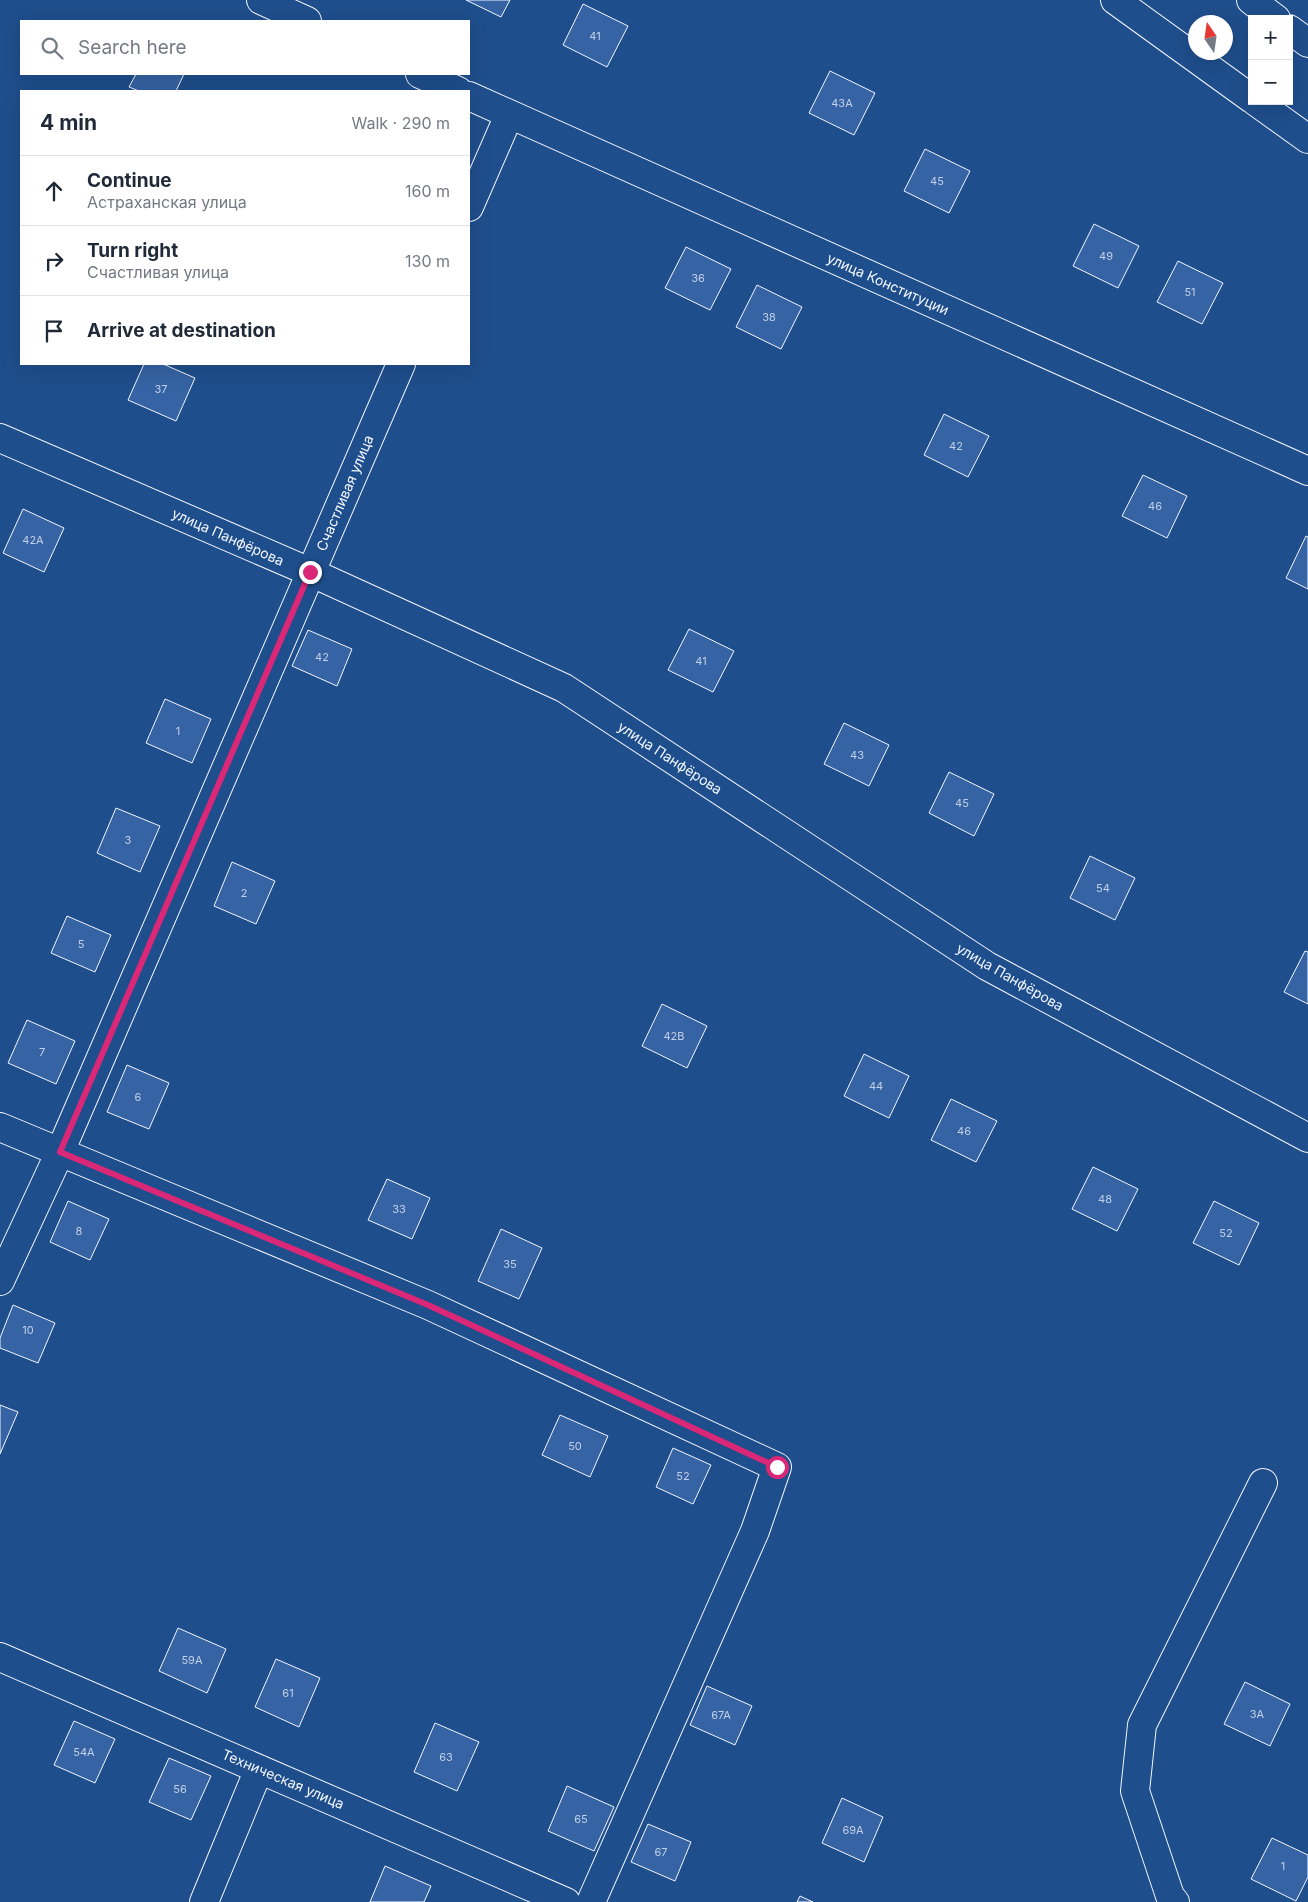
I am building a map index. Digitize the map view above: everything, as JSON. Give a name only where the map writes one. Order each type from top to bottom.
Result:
[{"type":"street","points":[[261,0],[305,20]]},
{"type":"street","points":[[1115,0],[1248,96]]},
{"type":"street","points":[[1251,0],[1271,15]]},
{"type":"street","points":[[1293,32],[1308,42]]},
{"type":"street","points":[[422,75],[456,90]]},
{"type":"street","name":"улица Конституции","points":[[470,96],[1308,471]]},
{"type":"street","points":[[1261,105],[1308,139]]},
{"type":"street","points":[[470,205],[509,115]]},
{"type":"street","name":"Счастливая улица","points":[[0,1281],[60,1152],[401,365]]},
{"type":"street","name":"улица Панфёрова","points":[[0,438],[310,572],[564,688],[987,966],[1308,1138]]},
{"type":"street","points":[[0,1127],[428,1305],[777,1467],[755,1531],[591,1902]]},
{"type":"street","points":[[1175,1902],[1170,1896],[1135,1791],[1142,1725],[1264,1484]]},
{"type":"street","name":"Техническая улица","points":[[0,1657],[566,1902]]},
{"type":"street","points":[[204,1902],[259,1769]]},
{"type":"building","points":[[466,0],[510,0],[501,17]]},
{"type":"building","points":[[583,4],[628,26],[607,67],[563,45]]},
{"type":"building","points":[[830,71],[875,93],[854,135],[809,113]]},
{"type":"building","points":[[135,75],[184,75],[176,90],[136,90],[129,87]]},
{"type":"building","points":[[925,149],[970,171],[949,213],[904,191]]},
{"type":"building","points":[[1094,224],[1139,246],[1118,288],[1073,266]]},
{"type":"building","points":[[686,247],[731,269],[710,310],[665,288]]},
{"type":"building","points":[[1178,261],[1223,283],[1202,324],[1157,302]]},
{"type":"building","points":[[757,285],[802,307],[781,349],[736,327]]},
{"type":"building","points":[[144,365],[165,365],[195,378],[176,421],[128,400]]},
{"type":"building","points":[[944,414],[989,436],[968,477],[924,455]]},
{"type":"building","points":[[1143,475],[1187,496],[1167,538],[1122,516]]},
{"type":"building","points":[[23,509],[64,528],[44,572],[3,553]]},
{"type":"building","points":[[1306,536],[1308,537],[1308,589],[1286,578]]},
{"type":"building","points":[[689,629],[734,651],[713,692],[668,670]]},
{"type":"building","points":[[308,630],[352,649],[337,686],[292,666]]},
{"type":"building","points":[[165,699],[211,719],[192,763],[146,743]]},
{"type":"building","points":[[844,723],[889,745],[869,786],[824,764]]},
{"type":"building","points":[[949,772],[994,794],[974,836],[929,813]]},
{"type":"building","points":[[116,808],[160,826],[140,872],[97,853]]},
{"type":"building","points":[[1090,856],[1135,878],[1115,920],[1070,898]]},
{"type":"building","points":[[232,862],[275,881],[256,924],[214,906]]},
{"type":"building","points":[[67,916],[111,935],[95,972],[51,953]]},
{"type":"building","points":[[1305,951],[1308,952],[1308,1004],[1284,992]]},
{"type":"building","points":[[662,1004],[707,1026],[687,1068],[642,1046]]},
{"type":"building","points":[[27,1020],[75,1041],[56,1084],[8,1063]]},
{"type":"building","points":[[864,1054],[909,1076],[889,1118],[844,1096]]},
{"type":"building","points":[[127,1065],[169,1083],[149,1129],[107,1112]]},
{"type":"building","points":[[951,1099],[997,1121],[976,1162],[931,1140]]},
{"type":"building","points":[[1093,1167],[1138,1189],[1117,1231],[1072,1209]]},
{"type":"building","points":[[387,1179],[430,1198],[412,1239],[368,1220]]},
{"type":"building","points":[[68,1201],[109,1219],[90,1260],[50,1242]]},
{"type":"building","points":[[1214,1201],[1259,1223],[1239,1265],[1193,1243]]},
{"type":"building","points":[[501,1229],[542,1248],[519,1299],[478,1281]]},
{"type":"building","points":[[13,1305],[55,1323],[38,1363],[0,1348],[0,1338]]},
{"type":"building","points":[[0,1405],[18,1412],[0,1454]]},
{"type":"building","points":[[560,1415],[608,1436],[590,1477],[542,1455]]},
{"type":"building","points":[[673,1448],[711,1465],[693,1504],[656,1487]]},
{"type":"building","points":[[178,1628],[226,1649],[207,1693],[159,1671]]},
{"type":"building","points":[[276,1659],[320,1678],[299,1727],[255,1707]]},
{"type":"building","points":[[1245,1682],[1290,1704],[1270,1746],[1224,1724]]},
{"type":"building","points":[[707,1686],[752,1706],[735,1745],[690,1725]]},
{"type":"building","points":[[74,1721],[115,1739],[95,1783],[54,1765]]},
{"type":"building","points":[[435,1723],[479,1742],[457,1791],[414,1772]]},
{"type":"building","points":[[169,1758],[211,1776],[191,1820],[149,1802]]},
{"type":"building","points":[[567,1786],[614,1807],[594,1851],[548,1831]]},
{"type":"building","points":[[842,1798],[883,1817],[864,1862],[822,1843]]},
{"type":"building","points":[[648,1824],[691,1842],[675,1881],[631,1862]]},
{"type":"building","points":[[1272,1838],[1308,1855],[1308,1877],[1296,1901],[1251,1879]]},
{"type":"building","points":[[385,1866],[431,1886],[424,1902],[370,1902]]},
{"type":"building","points":[[800,1896],[813,1902],[797,1902]]},
{"type":"route","points":[[310,572],[60,1152],[428,1305],[777,1467]]}]
